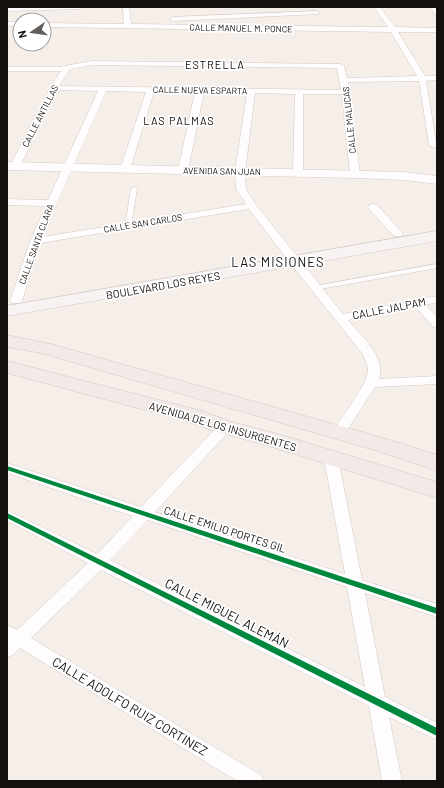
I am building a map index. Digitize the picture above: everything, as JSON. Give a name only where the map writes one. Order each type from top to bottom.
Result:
[{"type":"main road","name":"BOULEVARD LOS REYES","points":[[10,305],[108,290],[291,257],[398,234],[435,236]]},
{"type":"main road","name":"BOULEVARD LOS REYES","points":[[291,257],[435,236]]},
{"type":"main road","points":[[7,341],[44,348],[382,444],[437,463]]},
{"type":"main road","name":"AVENIDA DE LOS INSURGENTES","points":[[7,367],[194,416],[225,427],[270,439],[437,490]]},
{"type":"main road","points":[[370,469],[382,466],[389,459],[388,451],[382,444]]},
{"type":"street","points":[[7,9],[81,7]]},
{"type":"street","points":[[126,7],[128,23],[315,10],[328,29]]},
{"type":"street","points":[[377,7],[394,31],[422,78],[433,144],[437,145]]},
{"type":"street","points":[[432,7],[437,13]]},
{"type":"street","name":"CALLE MANUEL M. PONCE","points":[[52,25],[128,23],[394,31],[437,30]]},
{"type":"street","name":"CALLE MALUCAS","points":[[68,68],[80,64],[92,63],[340,66],[346,92],[355,174]]},
{"type":"street","points":[[7,69],[68,68]]},
{"type":"street","name":"CALLE ANTILLAS","points":[[11,166],[54,88],[68,68]]},
{"type":"street","points":[[344,80],[437,78]]},
{"type":"street","name":"CALLE NUEVA ESPARTA","points":[[54,88],[346,92]]},
{"type":"street","name":"CALLE SANTA CLARA","points":[[10,305],[51,203],[69,167],[103,89]]},
{"type":"street","points":[[125,169],[151,90]]},
{"type":"street","points":[[183,170],[200,90]]},
{"type":"street","points":[[251,91],[240,172],[241,189],[252,206],[315,288],[368,352],[373,363],[374,373],[370,383],[339,432]]},
{"type":"street","points":[[298,173],[299,91]]},
{"type":"street","name":"AVENIDA SAN JUAN","points":[[11,166],[355,174],[404,176],[437,180]]},
{"type":"street","points":[[7,202],[51,203]]},
{"type":"street","name":"CALLE SAN CARLOS","points":[[35,241],[252,206]]},
{"type":"street","points":[[372,207],[398,234]]},
{"type":"street","name":"CALLE JALPAM","points":[[340,318],[437,299]]},
{"type":"street","points":[[419,302],[437,324]]},
{"type":"street","points":[[370,383],[437,380]]},
{"type":"street","points":[[11,640],[99,562],[225,427]]},
{"type":"street","points":[[331,458],[392,781]]},
{"type":"street","name":"CALLE EMILIO PORTES GIL","points":[[7,468],[354,582],[437,611]]},
{"type":"street","name":"CALLE MIGUEL ALEMÁN","points":[[7,515],[437,732]]},
{"type":"street","name":"CALLE ADOLFO RUIZ CORTINEZ","points":[[11,640],[254,781]]},
{"type":"lane","points":[[128,226],[134,189]]},
{"type":"lane","points":[[315,288],[437,266]]},
{"type":"cycle path","points":[[7,468],[437,611]]},
{"type":"cycle path","points":[[7,515],[437,732]]},
{"type":"district","name":"ESTRELLA","points":[[215,64]]},
{"type":"district","name":"LAS PALMAS","points":[[179,120]]},
{"type":"district","name":"LAS MISIONES","points":[[278,262]]}]
